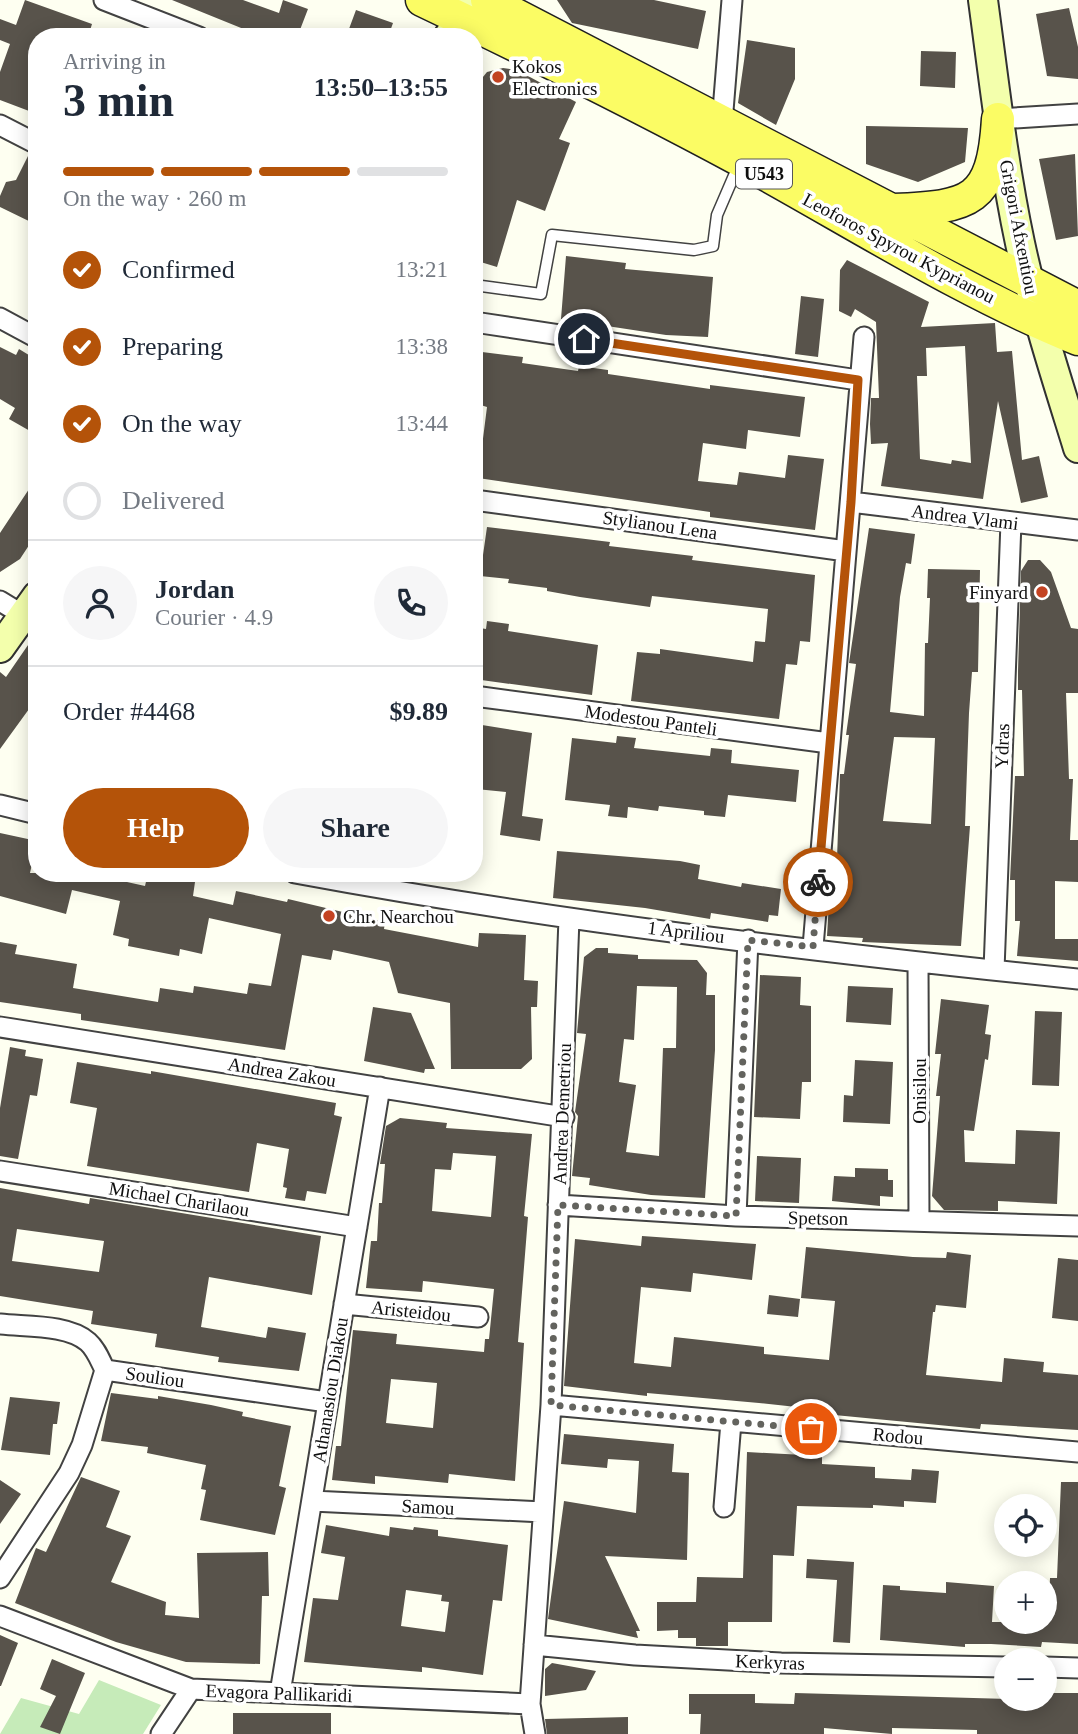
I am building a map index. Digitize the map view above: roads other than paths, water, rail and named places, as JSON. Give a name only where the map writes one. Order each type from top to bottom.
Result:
[{"type":"main road","name":"Leoforos Spyrou Kyprianou","points":[[422,0],[480,18],[722,123],[1078,307]]},
{"type":"main road","name":"Leoforos Spyrou Kyprianou","points":[[480,18],[740,160],[832,214],[1040,324],[1078,339]]},
{"type":"main road","points":[[892,210],[937,208],[958,203],[977,191],[992,173],[998,119]]},
{"type":"street","points":[[104,0],[176,28]]},
{"type":"street","points":[[722,123],[732,0]]},
{"type":"street","name":"Grigori Afxentiou","points":[[983,0],[998,119],[1029,282],[1078,448]]},
{"type":"street","points":[[998,119],[1078,114]]},
{"type":"street","points":[[0,125],[28,139]]},
{"type":"street","points":[[0,318],[28,333]]},
{"type":"street","points":[[483,323],[858,380]]},
{"type":"street","points":[[813,947],[851,502],[858,380],[864,337]]},
{"type":"street","name":"Stylianou Lena","points":[[483,501],[846,551]]},
{"type":"street","name":"Andrea Vlami","points":[[851,502],[1078,530]]},
{"type":"street","name":"Ydras","points":[[994,970],[1011,522]]},
{"type":"street","points":[[0,648],[20,604]]},
{"type":"street","name":"Modestou Panteli","points":[[483,697],[829,743]]},
{"type":"street","points":[[0,805],[28,812]]},
{"type":"street","name":"1 Apriliou","points":[[342,882],[458,904],[918,962],[1078,979]]},
{"type":"street","name":"Andrea Demetriou","points":[[535,1734],[530,1704],[551,1405],[564,1117],[569,918]]},
{"type":"street","points":[[736,1216],[748,940]]},
{"type":"street","name":"Onisilou","points":[[918,962],[919,1220]]},
{"type":"street","name":"Andrea Zakou","points":[[0,1027],[564,1117]]},
{"type":"street","name":"Athanasiou Diakou","points":[[280,1693],[380,1087]]},
{"type":"street","name":"Michael Charilaou","points":[[0,1171],[357,1227]]},
{"type":"street","name":"Spetson","points":[[558,1205],[736,1216],[1078,1226]]},
{"type":"street","name":"Aristeidou","points":[[344,1304],[478,1317]]},
{"type":"street","name":"Souliou","points":[[0,1324],[66,1332],[85,1339],[95,1349],[105,1370],[327,1402]]},
{"type":"street","points":[[0,1578],[69,1473],[82,1446],[105,1370]]},
{"type":"street","name":"Rodou","points":[[551,1405],[1078,1452]]},
{"type":"street","points":[[724,1507],[732,1422]]},
{"type":"street","name":"Samou","points":[[312,1501],[543,1512]]},
{"type":"street","name":"Evagora Pallikaridi","points":[[0,1616],[191,1689],[530,1704]]},
{"type":"street","name":"Kerkyras","points":[[534,1645],[635,1655],[781,1663],[994,1667]]},
{"type":"street","points":[[1057,1667],[1078,1668]]},
{"type":"street","points":[[161,1734],[191,1689]]},
{"type":"lane","points":[[483,286],[541,294],[552,234],[694,250],[713,246],[717,215],[740,160]]},
{"type":"place","name":"Kokos Electronics","points":[[498,77]]},
{"type":"place","name":"Finyard","points":[[1042,592]]},
{"type":"place","name":"Chr. Nearchou","points":[[329,916]]}]
